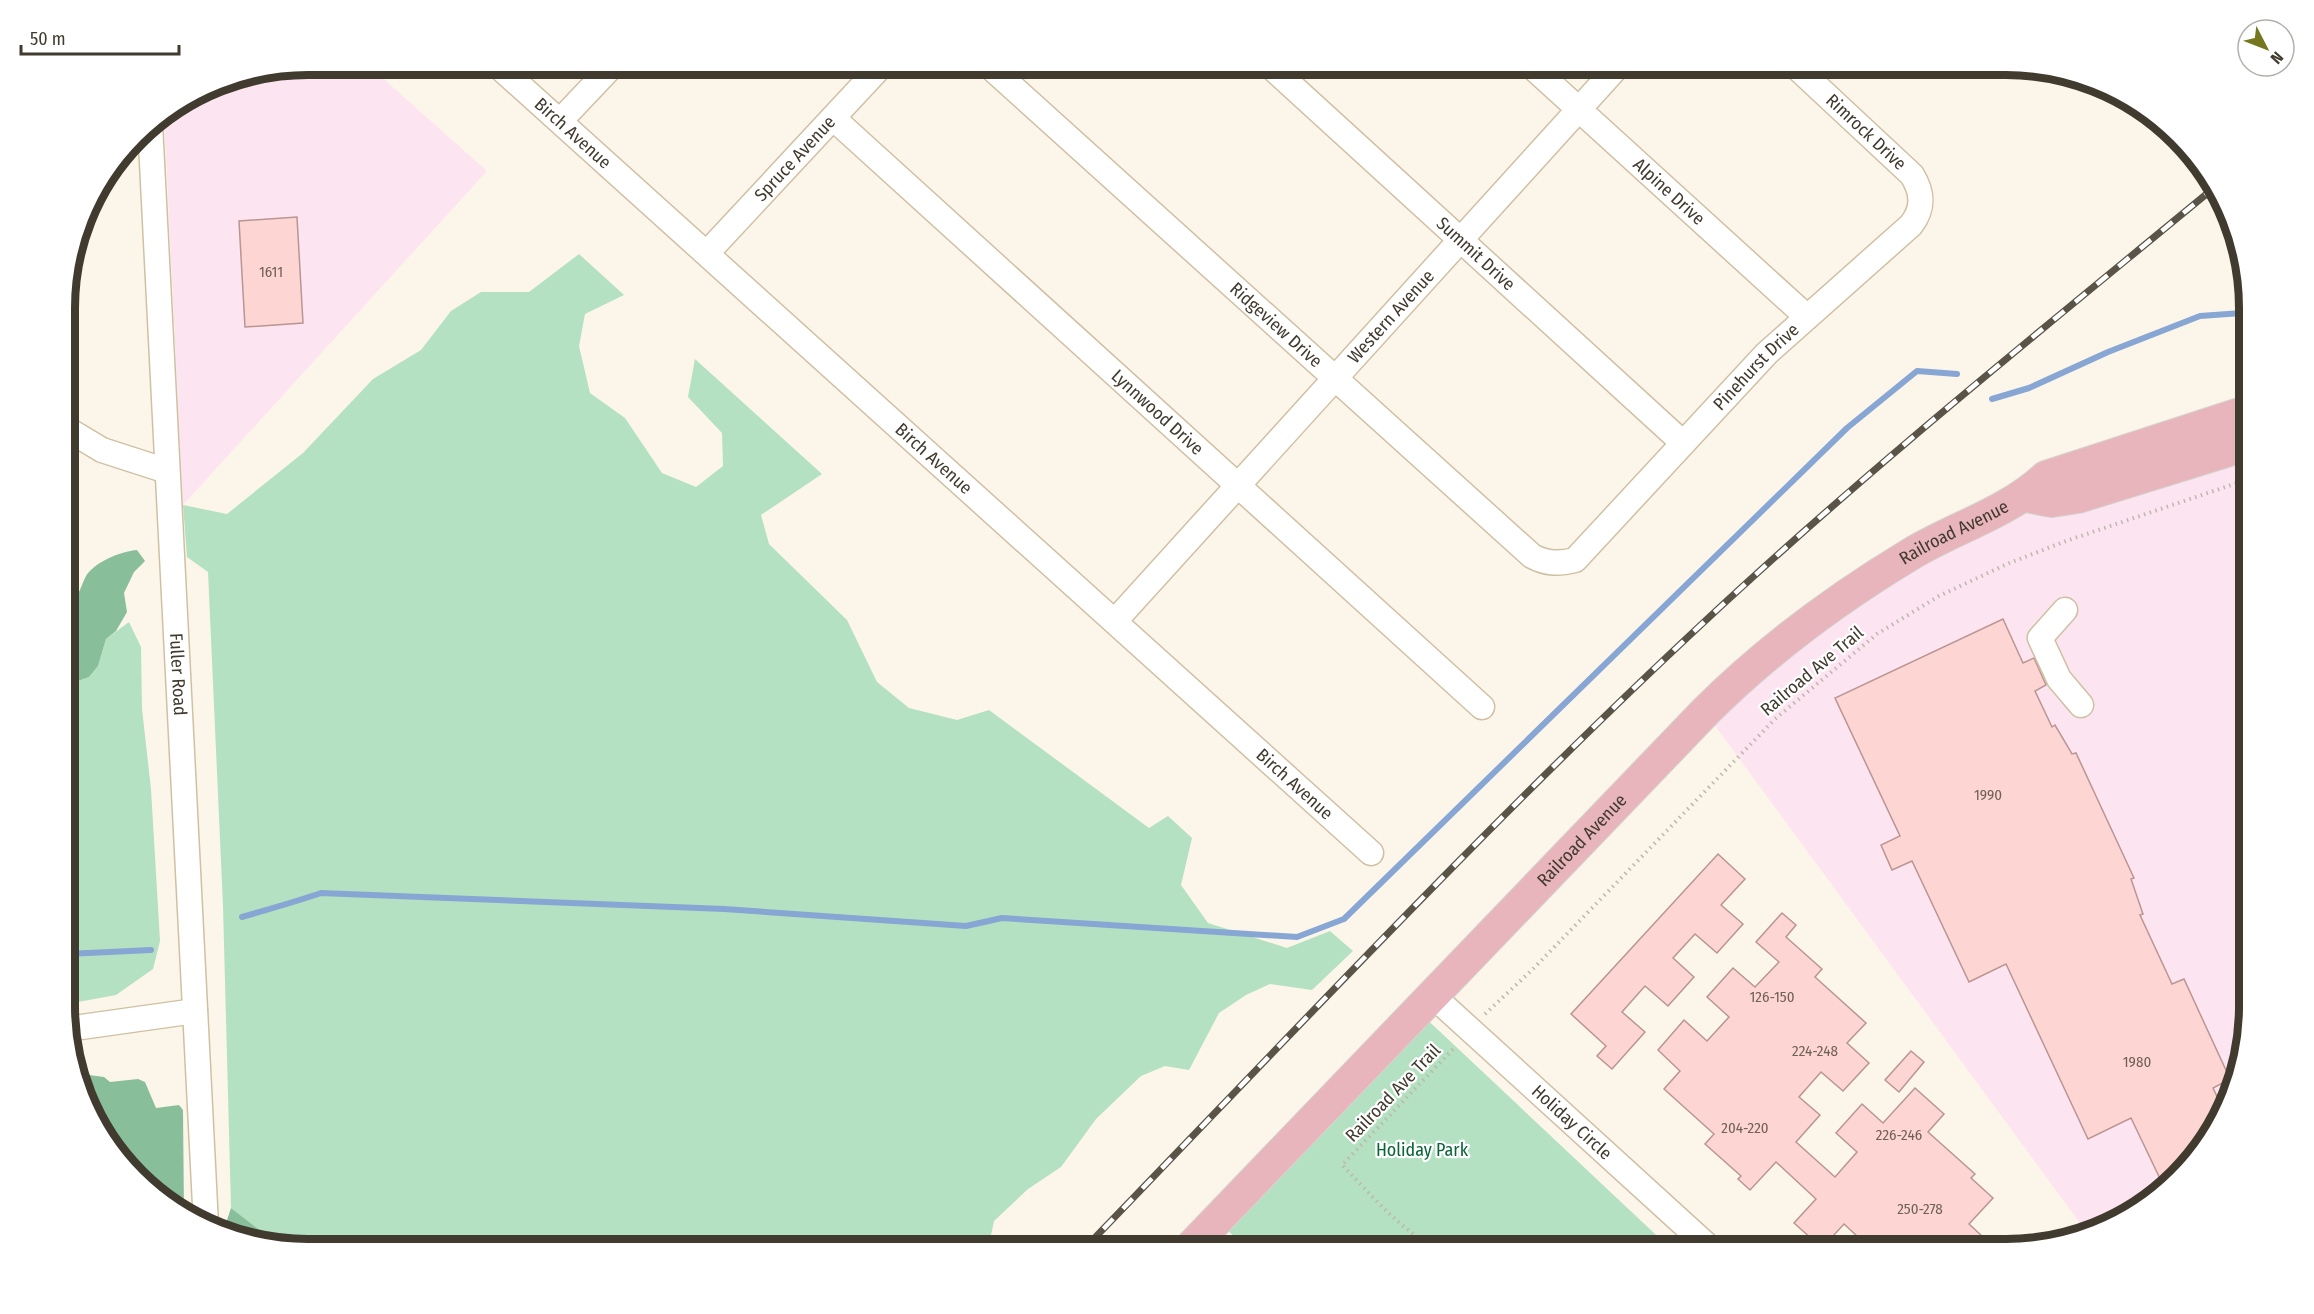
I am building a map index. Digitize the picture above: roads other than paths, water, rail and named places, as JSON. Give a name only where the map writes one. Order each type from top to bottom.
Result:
[{"type":"main road","name":"Railroad Avenue","points":[[1199,1239],[1730,687],[1818,616],[1912,553],[2026,496],[2046,477],[2239,414]]},
{"type":"main road","name":"Railroad Avenue","points":[[2026,496],[2052,501],[2078,497],[2239,447]]},
{"type":"street","name":"Birch Avenue","points":[[509,75],[1371,853]]},
{"type":"street","points":[[560,121],[603,75]]},
{"type":"street","name":"Spruce Avenue","points":[[707,253],[872,75]]},
{"type":"street","name":"Ridgeview Drive","points":[[1000,75],[1532,556],[1544,562],[1561,564],[1575,560]]},
{"type":"street","name":"Summit Drive","points":[[1281,75],[1683,443]]},
{"type":"street","name":"Alpine Drive","points":[[1542,75],[1808,317]]},
{"type":"street","name":"Western Avenue","points":[[1114,621],[1609,75]]},
{"type":"street","name":"Rimrock Drive","points":[[1806,75],[1912,175]]},
{"type":"street","name":"Lynnwood Drive","points":[[833,118],[1482,707]]},
{"type":"street","name":"Fuller Road","points":[[151,136],[205,1215]]},
{"type":"street","name":"Pinehurst Drive","points":[[1575,560],[1767,353],[1917,217],[1922,202],[1920,187],[1912,175]]},
{"type":"street","points":[[75,434],[102,450],[167,471]]},
{"type":"street","points":[[2065,610],[2040,638],[2059,679],[2082,705]]},
{"type":"street","name":"Holiday Circle","points":[[1432,995],[1700,1239]]},
{"type":"street","points":[[76,1028],[195,1011]]},
{"type":"waterway","points":[[1992,399],[2029,388],[2108,352],[2200,316],[2239,313]]},
{"type":"waterway","points":[[242,917],[321,893],[724,909],[966,926],[1002,918],[1297,937],[1344,919],[1847,428],[1917,371],[1957,374]]},
{"type":"waterway","points":[[75,954],[151,950]]},
{"type":"railway","points":[[1094,1239],[1467,853],[1704,622],[1892,455],[2209,192]]},
{"type":"park label","name":"Holiday Park","points":[[1422,1150]]}]
